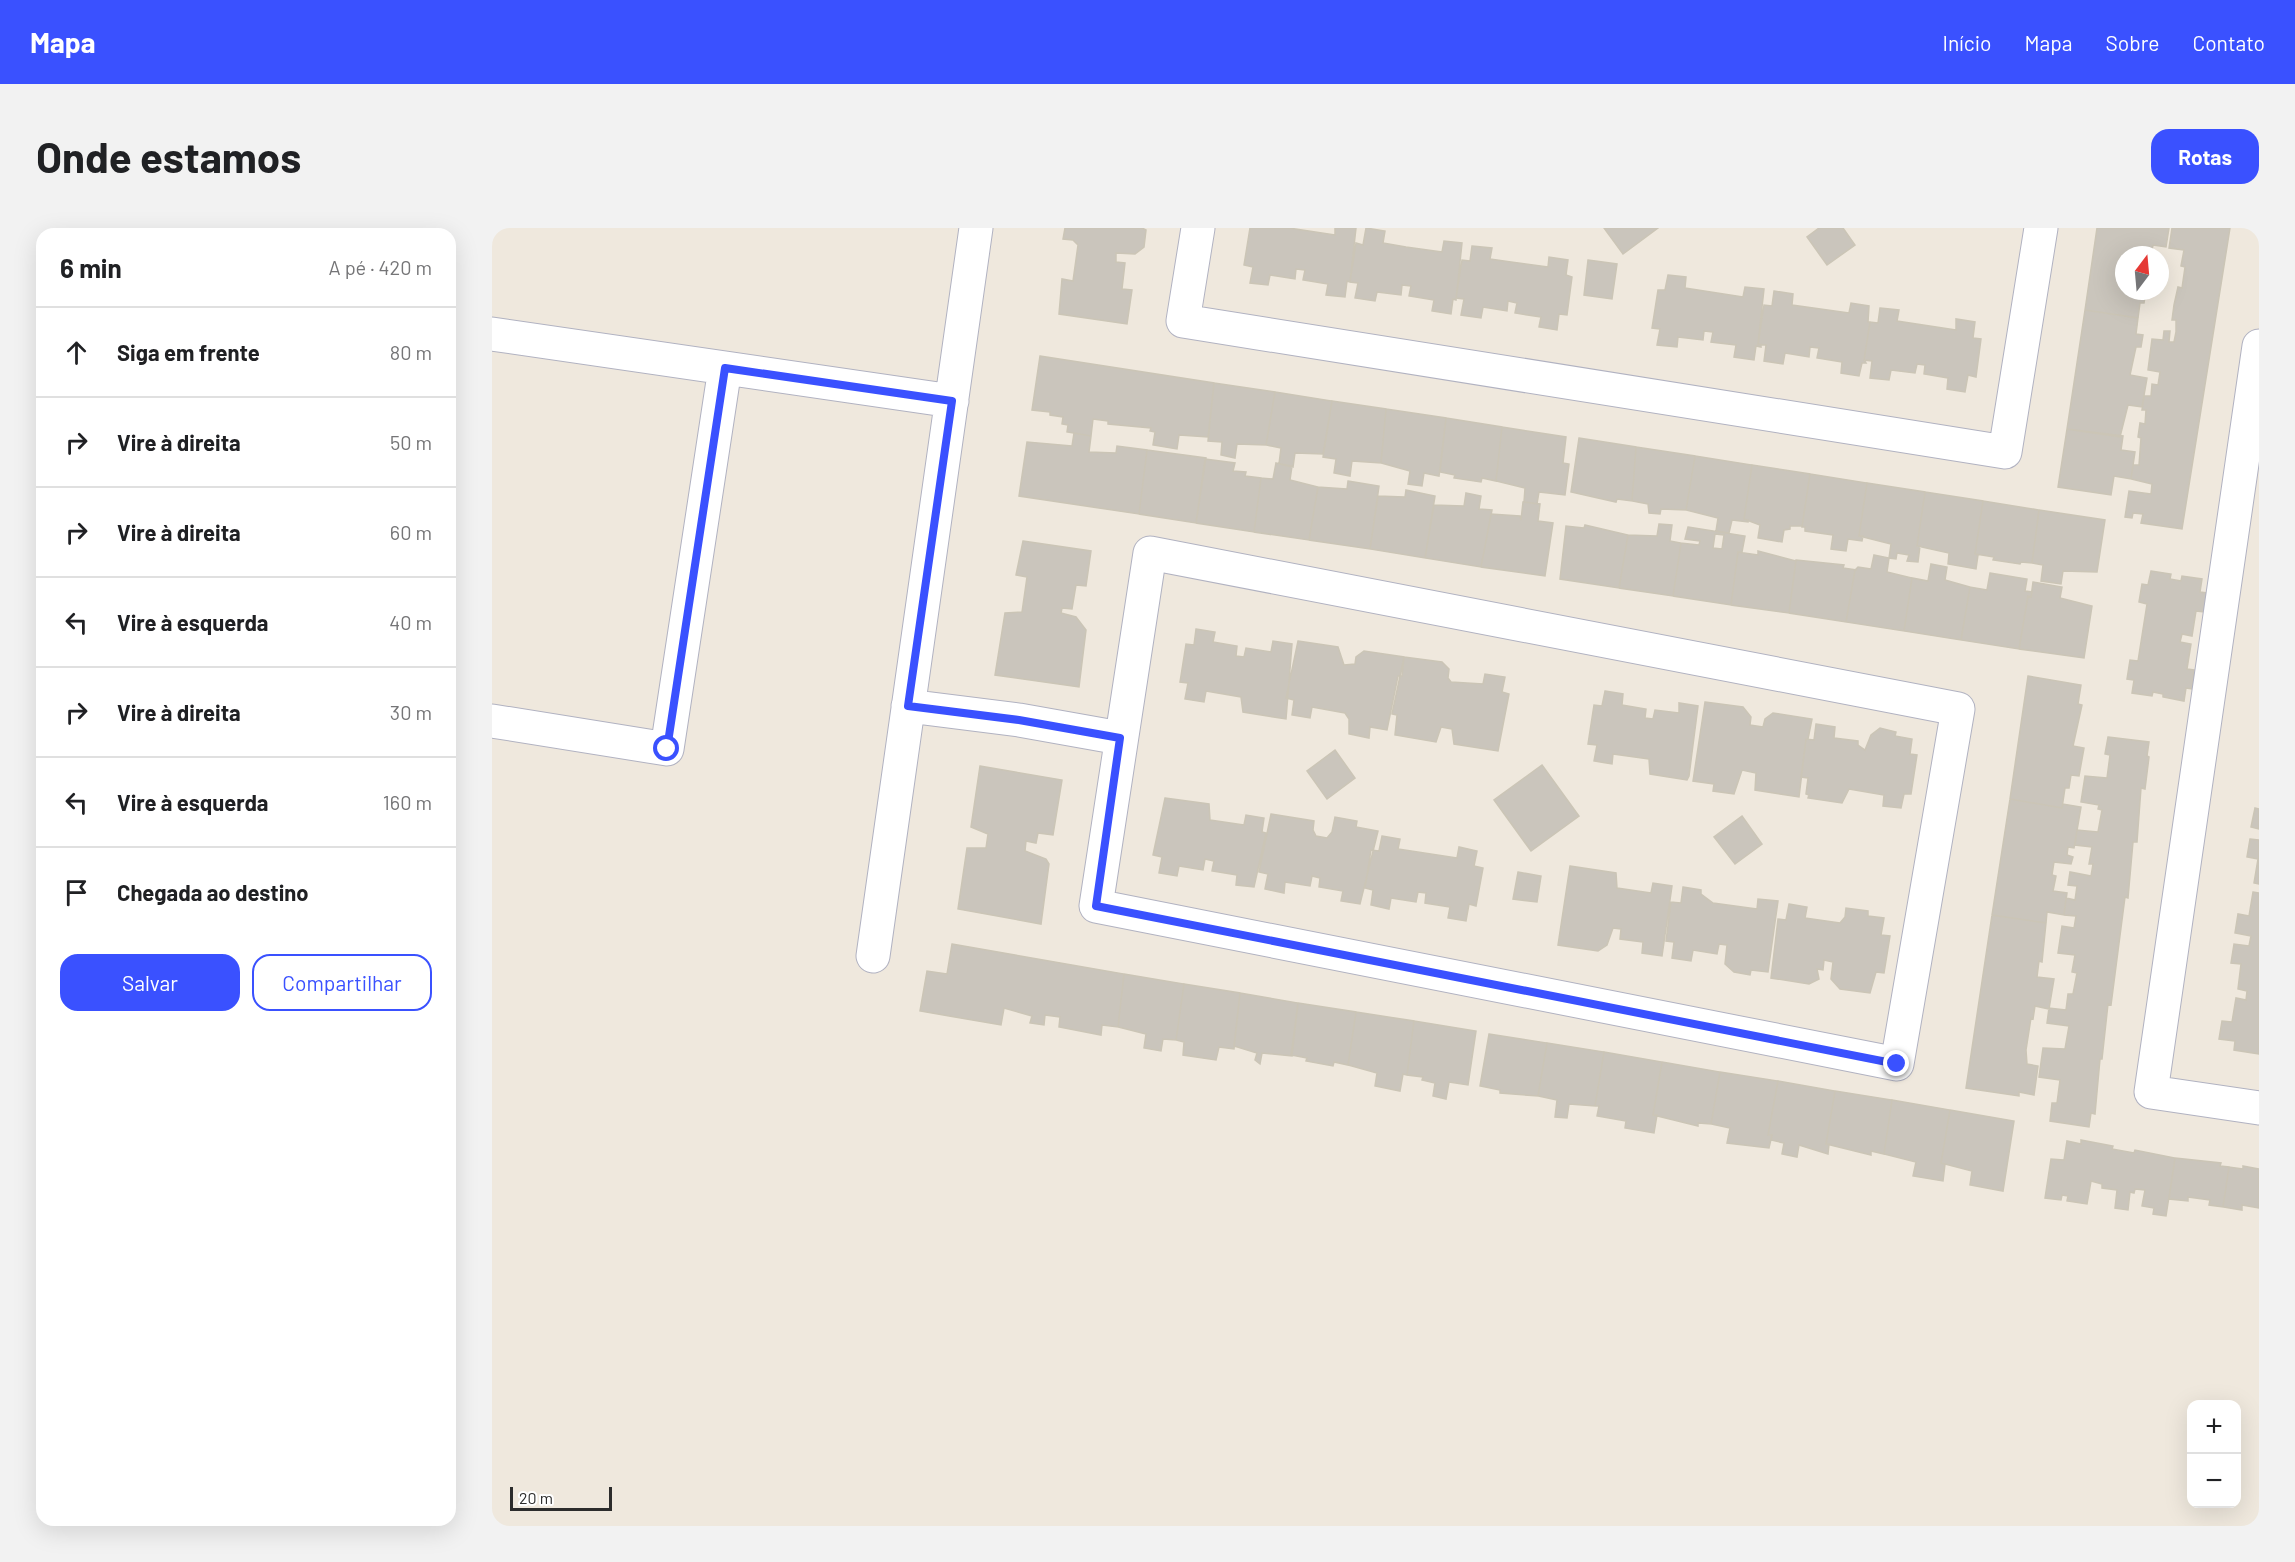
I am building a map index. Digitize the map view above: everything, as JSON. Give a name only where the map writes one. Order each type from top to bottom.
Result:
[{"type":"street","points":[[873,956],[976,228]]},
{"type":"street","points":[[1198,228],[1184,321],[2005,452],[2040,228]]},
{"type":"street","points":[[492,334],[952,401]]},
{"type":"street","points":[[2259,346],[2151,1092],[2259,1108]]},
{"type":"street","points":[[492,721],[667,749],[725,368]]},
{"type":"street","points":[[1149,553],[1958,709],[1897,1064],[1096,906],[1120,738],[1149,553]]},
{"type":"street","points":[[908,706],[1019,720],[1120,738]]},
{"type":"building","points":[[1065,228],[1142,228],[1146,230],[1144,247],[1135,254],[1116,253],[1116,262],[1125,263],[1122,289],[1132,290],[1127,324],[1059,314],[1062,279],[1073,281],[1078,245],[1073,240],[1063,239]]},
{"type":"building","points":[[1250,228],[1289,228],[1335,235],[1335,228],[1356,228],[1350,282],[1347,281],[1345,297],[1326,295],[1328,284],[1303,280],[1305,270],[1296,269],[1295,279],[1270,275],[1268,285],[1250,283],[1253,267],[1244,265]]},
{"type":"building","points":[[1366,228],[1385,231],[1383,243],[1406,247],[1442,252],[1444,241],[1462,243],[1456,300],[1453,299],[1451,314],[1432,311],[1434,300],[1409,296],[1411,286],[1402,285],[1401,295],[1377,292],[1375,301],[1355,298],[1358,283],[1350,282],[1356,243],[1363,245]]},
{"type":"building","points":[[1604,228],[1658,228],[1623,254]]},
{"type":"building","points":[[1819,228],[1843,228],[1855,245],[1827,265],[1807,237]]},
{"type":"building","points":[[2097,228],[2169,228],[2166,246],[2115,246],[2115,300],[2144,300],[2144,303],[2140,303],[2138,318],[2085,310]]},
{"type":"building","points":[[2172,228],[2230,228],[2182,529],[2141,523],[2143,514],[2133,513],[2132,518],[2125,517],[2129,491],[2151,494],[2152,484],[2131,479],[2133,465],[2139,465],[2140,423],[2145,424],[2146,410],[2142,410],[2144,396],[2151,396],[2152,384],[2158,385],[2160,372],[2148,370],[2152,339],[2163,340],[2164,331],[2170,331],[2169,342],[2174,342],[2176,332],[2176,320],[2172,320],[2178,287],[2182,288],[2185,267],[2181,266],[2184,250],[2169,248]]},
{"type":"building","points":[[1472,246],[1492,248],[1490,259],[1548,267],[1549,257],[1568,260],[1566,275],[1572,277],[1567,315],[1559,314],[1557,330],[1539,327],[1541,317],[1515,313],[1517,303],[1508,301],[1507,311],[1483,307],[1481,318],[1461,315],[1464,299],[1456,298],[1462,260],[1470,261]]},
{"type":"building","points":[[1588,260],[1617,264],[1612,299],[1584,295]]},
{"type":"building","points":[[1668,275],[1686,277],[1685,288],[1743,297],[1745,287],[1764,289],[1758,344],[1761,344],[1761,347],[1756,346],[1754,360],[1734,357],[1736,345],[1711,342],[1713,332],[1704,331],[1703,340],[1678,337],[1677,347],[1657,345],[1660,329],[1652,328],[1658,290],[1665,290]]},
{"type":"building","points":[[1774,291],[1793,294],[1792,305],[1849,313],[1851,303],[1869,306],[1868,322],[1870,322],[1864,360],[1866,363],[1862,363],[1859,376],[1841,373],[1842,362],[1817,358],[1819,348],[1810,347],[1809,357],[1785,353],[1783,364],[1764,361],[1766,345],[1758,344],[1764,305],[1772,306]]},
{"type":"building","points":[[1880,308],[1899,310],[1897,321],[1956,330],[1956,319],[1975,322],[1973,338],[1981,339],[1976,377],[1968,375],[1965,392],[1947,389],[1948,378],[1924,374],[1925,365],[1917,364],[1915,373],[1891,370],[1889,380],[1870,378],[1872,361],[1864,360],[1870,322],[1878,323]]},
{"type":"building","points":[[2085,310],[2138,318],[2136,334],[2143,335],[2141,347],[2136,347],[2130,375],[2147,378],[2142,407],[2128,405],[2120,437],[2067,429]]},
{"type":"building","points":[[1040,356],[1214,383],[1208,437],[1179,435],[1177,449],[1153,445],[1155,432],[1150,431],[1151,428],[1108,424],[1108,421],[1093,419],[1091,436],[1067,432],[1068,425],[1062,424],[1063,417],[1050,415],[1050,412],[1032,410]]},
{"type":"building","points":[[1214,383],[1275,392],[1266,445],[1237,444],[1235,458],[1221,455],[1222,442],[1208,441]]},
{"type":"building","points":[[1275,392],[1332,401],[1323,454],[1295,453],[1293,467],[1279,464],[1281,448],[1266,445]]},
{"type":"building","points":[[1332,401],[1386,409],[1381,463],[1352,461],[1350,476],[1334,473],[1336,459],[1323,457]]},
{"type":"building","points":[[1386,409],[1446,418],[1439,476],[1424,473],[1422,486],[1408,484],[1410,471],[1381,463]]},
{"type":"building","points":[[1446,418],[1502,427],[1496,481],[1482,478],[1481,482],[1454,478],[1455,475],[1440,472]]},
{"type":"building","points":[[1502,427],[1566,437],[1563,463],[1569,464],[1565,495],[1539,492],[1537,504],[1524,502],[1525,488],[1496,481]]},
{"type":"building","points":[[2067,429],[2123,436],[2121,450],[2135,452],[2131,479],[2114,476],[2111,495],[2058,487]]},
{"type":"building","points":[[1074,433],[1091,436],[1089,452],[1116,453],[1117,446],[1147,450],[1139,514],[1019,496],[1027,442],[1072,446]]},
{"type":"building","points":[[1579,438],[1636,447],[1632,501],[1617,499],[1616,502],[1571,492]]},
{"type":"building","points":[[1636,447],[1695,456],[1686,510],[1661,509],[1660,514],[1649,513],[1648,504],[1632,501]]},
{"type":"building","points":[[1147,450],[1206,458],[1196,523],[1139,514]]},
{"type":"building","points":[[1695,456],[1752,465],[1744,519],[1748,522],[1732,520],[1729,533],[1716,531],[1718,518],[1686,510]]},
{"type":"building","points":[[1205,459],[1235,463],[1233,471],[1246,472],[1245,476],[1261,478],[1254,532],[1196,523]]},
{"type":"building","points":[[1276,463],[1292,466],[1290,480],[1318,487],[1309,540],[1254,532],[1261,478],[1273,479]]},
{"type":"building","points":[[1752,465],[1810,474],[1802,526],[1790,526],[1790,529],[1784,530],[1782,542],[1758,538],[1760,525],[1744,519]]},
{"type":"building","points":[[1810,474],[1867,483],[1859,536],[1863,536],[1862,541],[1848,539],[1846,551],[1831,549],[1833,535],[1805,531],[1805,527],[1802,527]]},
{"type":"building","points":[[1348,481],[1379,486],[1370,549],[1309,540],[1318,487],[1347,489]]},
{"type":"building","points":[[1867,483],[1925,492],[1917,546],[1920,546],[1918,562],[1907,561],[1909,555],[1897,553],[1896,559],[1889,558],[1891,544],[1859,536]]},
{"type":"building","points":[[1406,490],[1435,496],[1425,558],[1370,549],[1378,496],[1405,497]]},
{"type":"building","points":[[1925,492],[1983,501],[1975,554],[1978,555],[1976,569],[1948,564],[1949,553],[1917,546]]},
{"type":"building","points":[[1466,493],[1481,496],[1479,509],[1492,510],[1481,567],[1425,558],[1434,505],[1464,506]]},
{"type":"building","points":[[1983,501],[2039,510],[2032,563],[2021,562],[2020,564],[1993,560],[1994,557],[1975,554]]},
{"type":"building","points":[[1523,502],[1540,504],[1538,521],[1553,523],[1545,576],[1481,567],[1491,514],[1520,516],[1521,520]]},
{"type":"building","points":[[2039,510],[2105,520],[2097,572],[2063,571],[2061,584],[2041,581],[2043,565],[2032,563]]},
{"type":"building","points":[[1659,524],[1672,525],[1670,541],[1681,543],[1673,596],[1619,588],[1628,535],[1657,536]]},
{"type":"building","points":[[1585,525],[1628,535],[1619,588],[1560,579],[1566,526],[1584,528]]},
{"type":"building","points":[[1688,527],[1745,536],[1742,552],[1738,552],[1731,605],[1673,596],[1681,543],[1699,545],[1700,541],[1685,539]],"holes":[[[1715,534],[1724,535],[1722,549],[1713,548]]]},
{"type":"building","points":[[1023,541],[1091,551],[1086,586],[1076,585],[1072,609],[1062,608],[1061,613],[1076,617],[1086,630],[1079,687],[995,675],[1005,613],[1022,612],[1027,577],[1016,575]]},
{"type":"building","points":[[1758,551],[1796,561],[1789,613],[1731,605],[1738,552],[1758,555]]},
{"type":"building","points":[[1874,555],[1889,558],[1887,572],[1912,578],[1904,631],[1846,622],[1855,570],[1858,567],[1871,569]]},
{"type":"building","points":[[1796,560],[1844,565],[1843,568],[1857,570],[1855,570],[1846,622],[1789,613]]},
{"type":"building","points":[[1931,564],[1947,567],[1945,580],[1970,587],[1961,640],[1904,631],[1912,578],[1928,581]]},
{"type":"building","points":[[2151,571],[2171,574],[2170,579],[2181,581],[2182,576],[2202,579],[2200,592],[2207,593],[2204,612],[2196,611],[2192,636],[2182,634],[2180,642],[2191,644],[2187,669],[2194,670],[2192,689],[2186,688],[2184,701],[2163,697],[2163,694],[2153,692],[2152,696],[2132,693],[2134,680],[2127,679],[2130,660],[2138,661],[2147,604],[2139,602],[2142,584],[2148,585]]},
{"type":"building","points":[[1990,573],[2027,579],[2025,591],[2032,592],[2031,597],[2028,596],[2019,649],[1961,640],[1970,587],[1987,590]]},
{"type":"building","points":[[2033,582],[2062,587],[2060,598],[2092,606],[2084,658],[2019,649],[2028,596],[2031,597]]},
{"type":"building","points":[[1196,629],[1215,632],[1213,642],[1237,646],[1236,656],[1244,657],[1246,648],[1271,652],[1273,641],[1292,644],[1286,719],[1243,712],[1241,697],[1206,691],[1204,702],[1185,699],[1188,683],[1180,682],[1186,644],[1194,645]]},
{"type":"building","points":[[1298,641],[1338,647],[1344,665],[1355,664],[1356,657],[1364,651],[1404,657],[1402,676],[1398,676],[1387,730],[1370,727],[1369,738],[1349,734],[1349,719],[1345,713],[1312,707],[1310,718],[1292,715],[1294,700],[1286,698]]},
{"type":"building","points":[[1404,657],[1442,662],[1449,669],[1448,678],[1451,682],[1483,684],[1485,674],[1505,677],[1502,692],[1509,694],[1498,751],[1454,744],[1452,729],[1441,727],[1436,742],[1395,735],[1397,715],[1392,714]]},
{"type":"building","points":[[2028,676],[2081,685],[2078,704],[2082,705],[2073,746],[2084,748],[2079,776],[2071,775],[2069,788],[2065,788],[2062,808],[2010,799]]},
{"type":"building","points":[[1605,691],[1623,694],[1622,705],[1646,709],[1645,718],[1653,719],[1655,710],[1679,713],[1679,703],[1698,706],[1687,780],[1650,774],[1649,759],[1613,754],[1612,764],[1594,761],[1597,745],[1588,744],[1594,705],[1602,706]]},
{"type":"building","points":[[1705,702],[1743,707],[1751,717],[1750,725],[1763,727],[1765,719],[1773,713],[1812,719],[1808,739],[1806,739],[1799,797],[1755,790],[1756,773],[1742,770],[1734,794],[1713,791],[1714,784],[1693,781]]},
{"type":"building","points":[[1816,724],[1835,727],[1834,738],[1858,741],[1858,745],[1865,750],[1871,735],[1880,728],[1896,732],[1895,736],[1912,739],[1910,754],[1917,755],[1911,794],[1904,794],[1901,808],[1883,806],[1884,795],[1849,789],[1842,803],[1808,798],[1809,795],[1806,794],[1808,778],[1801,777],[1806,739],[1814,740]]},
{"type":"building","points":[[2108,737],[2149,742],[2147,756],[2149,757],[2145,789],[2141,788],[2137,842],[2133,842],[2128,898],[2125,897],[2111,1005],[2108,1004],[2095,1114],[2091,1113],[2089,1127],[2050,1121],[2052,1103],[2057,1103],[2060,1080],[2039,1077],[2043,1048],[2065,1049],[2069,1026],[2047,1023],[2049,1008],[2066,1010],[2068,994],[2073,994],[2077,973],[2072,972],[2075,955],[2058,953],[2062,926],[2074,928],[2076,916],[2064,915],[2066,898],[2075,900],[2077,886],[2068,885],[2070,872],[2091,876],[2093,864],[2089,864],[2092,847],[2075,845],[2077,830],[2098,832],[2102,810],[2098,809],[2099,805],[2081,802],[2085,776],[2107,778],[2110,755],[2105,754]]},
{"type":"building","points":[[1335,750],[1355,778],[1327,799],[1307,771]]},
{"type":"building","points":[[1542,765],[1579,816],[1531,851],[1494,800]]},
{"type":"building","points":[[980,766],[1062,780],[1053,835],[1038,833],[1036,843],[1026,841],[1025,851],[1046,859],[1049,864],[1041,924],[958,909],[967,848],[986,848],[988,834],[971,827]]},
{"type":"building","points":[[1165,798],[1209,804],[1210,820],[1244,825],[1246,815],[1264,818],[1262,832],[1266,833],[1254,887],[1236,885],[1237,875],[1212,871],[1214,861],[1205,859],[1203,870],[1179,866],[1177,876],[1159,873],[1162,857],[1153,855]]},
{"type":"building","points":[[2010,799],[2062,808],[2063,804],[2081,807],[2074,848],[2068,847],[2067,855],[2073,857],[2071,864],[2054,862],[2052,875],[2056,876],[2053,891],[2067,893],[2064,915],[2047,912],[2046,923],[1992,915]]},
{"type":"building","points":[[2255,808],[2259,809],[2259,829],[2251,827]]},
{"type":"building","points":[[1271,814],[1314,821],[1313,830],[1316,836],[1327,838],[1332,832],[1335,817],[1357,821],[1356,827],[1378,831],[1360,904],[1341,901],[1343,891],[1319,887],[1320,878],[1312,876],[1310,886],[1285,882],[1284,893],[1265,889],[1268,874],[1259,872]]},
{"type":"building","points":[[1742,816],[1762,844],[1735,864],[1714,837]]},
{"type":"building","points":[[1382,836],[1400,839],[1398,849],[1457,858],[1459,847],[1477,851],[1474,866],[1483,868],[1476,906],[1469,904],[1466,921],[1448,918],[1450,907],[1425,903],[1426,893],[1418,892],[1416,902],[1391,898],[1389,909],[1371,905],[1373,890],[1365,888],[1371,850],[1379,851]]},
{"type":"building","points":[[2250,839],[2259,840],[2259,884],[2254,883],[2258,859],[2247,857]]},
{"type":"building","points":[[1570,866],[1616,873],[1617,888],[1651,893],[1653,883],[1672,886],[1662,956],[1642,953],[1643,942],[1620,939],[1621,929],[1613,928],[1607,945],[1598,951],[1558,945]]},
{"type":"building","points":[[1518,872],[1541,876],[1537,902],[1513,899]]},
{"type":"building","points":[[1683,887],[1701,890],[1701,894],[1713,903],[1757,909],[1758,899],[1778,901],[1768,972],[1751,970],[1750,975],[1734,972],[1725,964],[1727,945],[1719,944],[1717,954],[1693,950],[1691,961],[1672,958],[1674,942],[1666,941],[1671,902],[1681,903]]},
{"type":"building","points":[[2253,892],[2259,893],[2259,1054],[2234,1050],[2235,1041],[2219,1039],[2222,1021],[2232,1022],[2236,998],[2246,1000],[2247,991],[2238,989],[2241,964],[2231,963],[2234,944],[2249,946],[2251,936],[2235,933],[2238,914],[2249,916]]},
{"type":"building","points":[[1789,904],[1807,907],[1805,918],[1840,923],[1845,917],[1846,908],[1868,911],[1868,916],[1884,918],[1881,935],[1890,936],[1884,973],[1876,972],[1870,993],[1840,989],[1831,979],[1833,962],[1824,960],[1823,970],[1817,969],[1819,979],[1809,984],[1771,978],[1778,919],[1786,920]]},
{"type":"building","points":[[1992,915],[2046,923],[2042,962],[2039,961],[2037,977],[2054,979],[2049,1009],[2035,1006],[2033,1019],[2031,1018],[2026,1050],[2027,1064],[2038,1066],[2034,1095],[2019,1092],[2019,1096],[1966,1088]]},
{"type":"building","points":[[952,944],[1124,974],[1118,1027],[1102,1025],[1101,1035],[1059,1027],[1060,1017],[1045,1015],[1044,1025],[1030,1023],[1032,1016],[1004,1008],[1001,1025],[920,1011],[927,971],[947,974]]},
{"type":"building","points":[[1124,974],[1184,984],[1176,1040],[1163,1039],[1161,1051],[1144,1048],[1146,1034],[1118,1027]]},
{"type":"building","points":[[1184,984],[1240,993],[1234,1049],[1219,1047],[1216,1060],[1183,1055],[1184,1042],[1176,1040]]},
{"type":"building","points":[[1240,993],[1298,1003],[1292,1056],[1262,1053],[1260,1064],[1255,1060],[1257,1053],[1234,1046]]},
{"type":"building","points":[[1298,1003],[1356,1012],[1348,1065],[1334,1062],[1333,1066],[1306,1061],[1307,1058],[1291,1055]]},
{"type":"building","points":[[1356,1012],[1414,1021],[1407,1075],[1403,1074],[1400,1091],[1375,1086],[1377,1073],[1348,1065]]},
{"type":"building","points":[[1414,1021],[1476,1031],[1468,1085],[1449,1082],[1446,1099],[1433,1096],[1435,1083],[1422,1080],[1423,1077],[1407,1075]]},
{"type":"building","points":[[1489,1034],[1547,1043],[1538,1096],[1500,1093],[1500,1090],[1480,1086]]},
{"type":"building","points":[[1547,1043],[1604,1052],[1595,1106],[1569,1104],[1567,1118],[1555,1117],[1557,1100],[1538,1096]]},
{"type":"building","points":[[1604,1052],[1662,1062],[1653,1115],[1657,1115],[1654,1133],[1625,1128],[1626,1121],[1597,1116],[1599,1106],[1595,1106]]},
{"type":"building","points":[[1662,1062],[1720,1072],[1711,1124],[1698,1123],[1698,1126],[1653,1115]]},
{"type":"building","points":[[1720,1072],[1778,1081],[1768,1135],[1772,1135],[1769,1148],[1727,1143],[1730,1128],[1711,1124]]},
{"type":"building","points":[[1778,1081],[1835,1091],[1826,1144],[1829,1144],[1828,1154],[1799,1145],[1797,1157],[1782,1154],[1784,1143],[1771,1140],[1772,1135],[1768,1135]]},
{"type":"building","points":[[1835,1091],[1892,1100],[1884,1154],[1871,1151],[1871,1155],[1826,1144]]},
{"type":"building","points":[[1892,1100],[1950,1110],[1941,1163],[1945,1164],[1943,1181],[1913,1176],[1916,1162],[1884,1154]]},
{"type":"building","points":[[1950,1110],[2014,1121],[2003,1191],[1970,1185],[1972,1171],[1941,1163]]},
{"type":"building","points":[[2081,1140],[2113,1146],[2112,1149],[2134,1153],[2135,1150],[2175,1158],[2166,1216],[2153,1214],[2154,1208],[2142,1206],[2145,1190],[2135,1189],[2134,1193],[2130,1192],[2128,1210],[2115,1208],[2117,1190],[2102,1188],[2102,1184],[2091,1181],[2087,1204],[2067,1201],[2068,1196],[2062,1195],[2061,1200],[2045,1198],[2051,1159],[2064,1160],[2067,1141],[2081,1144]]},
{"type":"building","points":[[2175,1158],[2221,1163],[2220,1166],[2229,1167],[2223,1207],[2209,1205],[2210,1200],[2188,1197],[2188,1201],[2169,1199]]},
{"type":"building","points":[[2243,1166],[2259,1169],[2259,1208],[2242,1205],[2242,1210],[2223,1207],[2229,1167],[2243,1169]]},
{"type":"route","points":[[667,749],[725,368],[952,401],[908,706],[1019,720],[1120,738],[1096,906],[1897,1064]]}]
